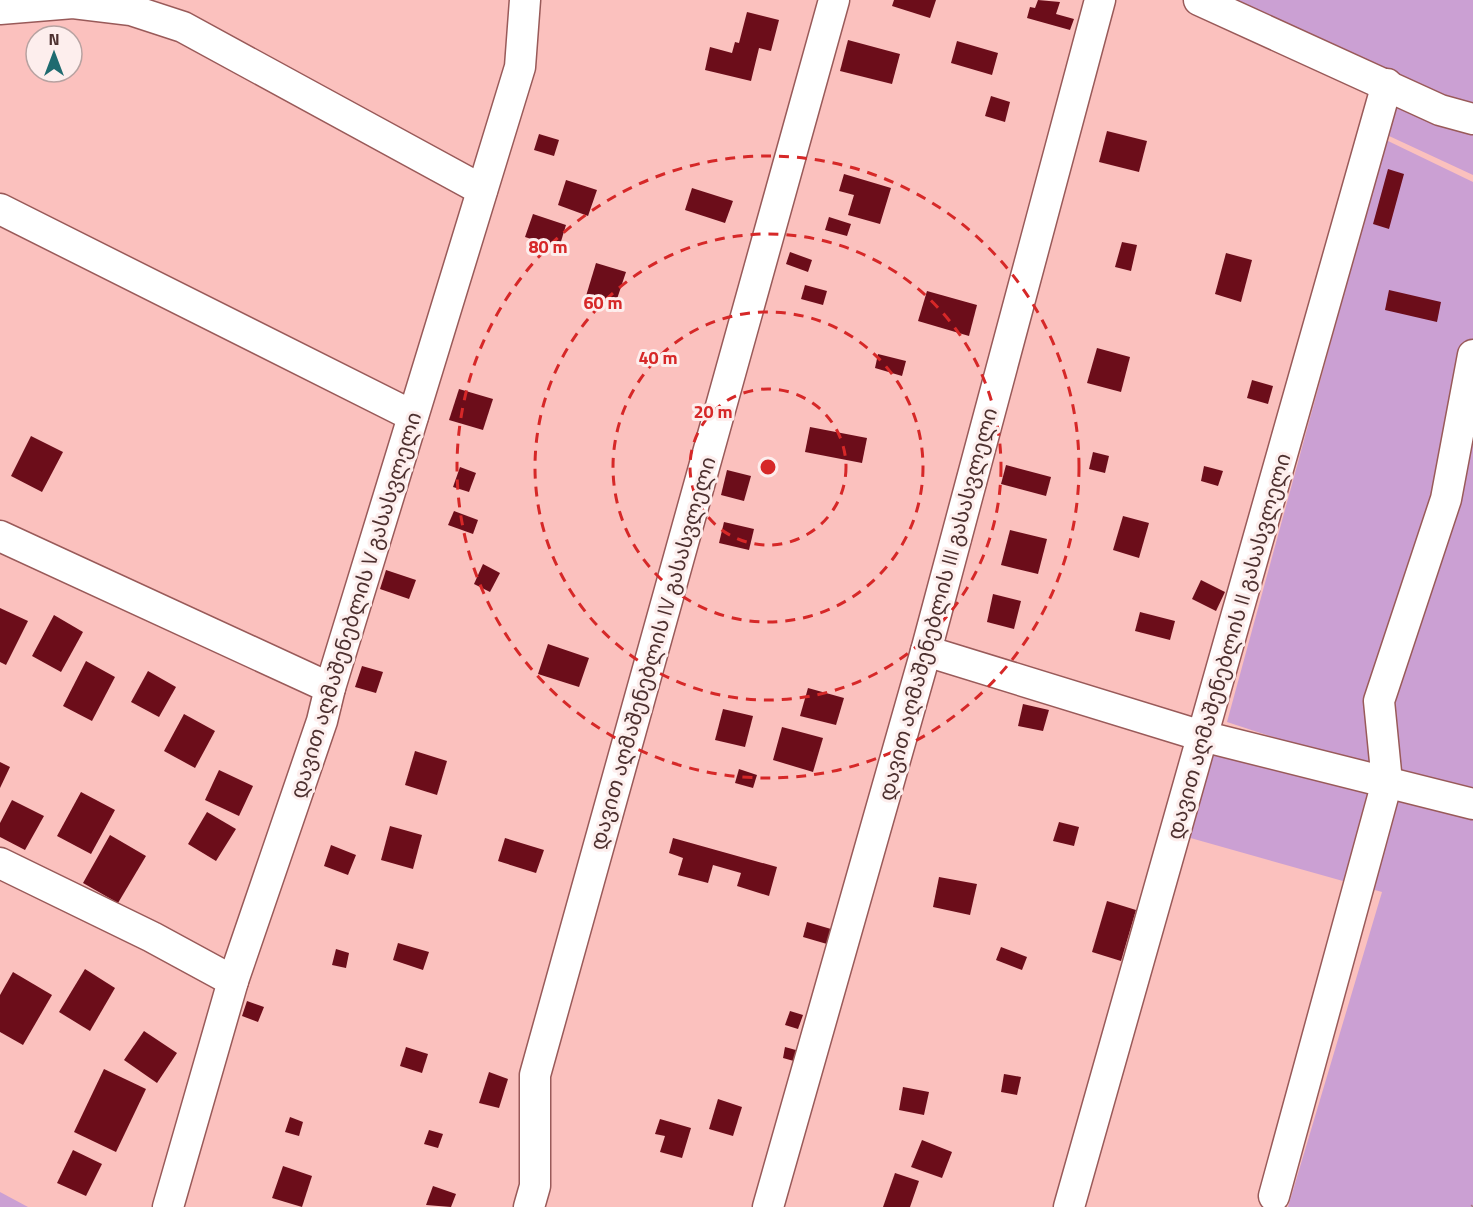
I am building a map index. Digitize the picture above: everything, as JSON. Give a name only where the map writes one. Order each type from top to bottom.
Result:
[{"type":"street","name":"დავით აღმაშენებლის V გასასვლელი","points":[[168,1207],[233,981],[322,721],[330,688],[520,67],[525,0]]},
{"type":"street","name":"დავით აღმაშენებლის IV გასასვლელი","points":[[529,1207],[535,1186],[535,1075],[834,0]]},
{"type":"street","name":"დავით აღმაშენებლის III გასასვლელი","points":[[768,1207],[926,651],[1100,0]]},
{"type":"street","points":[[1199,0],[1440,110],[1473,119]]},
{"type":"street","points":[[0,9],[73,3],[131,10],[183,27],[482,190]]},
{"type":"street","name":"დავით აღმაშენებლის II გასასვლელი","points":[[1069,1207],[1387,84]]},
{"type":"street","points":[[0,209],[413,416]]},
{"type":"street","points":[[1274,1196],[1387,782],[1379,701],[1446,499],[1473,355]]},
{"type":"street","points":[[0,536],[330,688]]},
{"type":"street","points":[[926,651],[1202,736],[1473,804]]},
{"type":"street","points":[[0,863],[152,937],[233,981]]},
{"type":"shaded area","points":[[1191,0],[1473,0],[1473,175],[1374,129],[1387,84]]},
{"type":"shaded area","points":[[1386,140],[1473,182],[1473,798],[1414,783],[1227,722]]},
{"type":"shaded area","points":[[1210,750],[1473,817],[1473,1207],[1288,1207],[1382,892],[1187,837]]},
{"type":"shaded area","points":[[0,1192],[28,1207],[0,1207]]},
{"type":"building","points":[[894,0],[936,0],[930,18],[892,6]]},
{"type":"building","points":[[1038,0],[1060,2],[1056,14],[1074,19],[1070,30],[1027,18],[1030,7],[1035,8]]},
{"type":"building","points":[[747,12],[779,20],[771,51],[759,48],[751,81],[705,70],[710,47],[732,53],[735,42],[739,43]]},
{"type":"building","points":[[848,40],[900,54],[892,84],[840,71]]},
{"type":"building","points":[[957,41],[998,53],[992,75],[951,63]]},
{"type":"building","points":[[991,96],[1010,102],[1005,122],[985,116]]},
{"type":"building","points":[[1107,131],[1147,141],[1139,172],[1099,162]]},
{"type":"building","points":[[539,134],[559,140],[554,156],[534,150]]},
{"type":"building","points":[[1388,169],[1404,174],[1389,229],[1373,224]]},
{"type":"building","points":[[844,174],[891,188],[880,224],[848,215],[854,195],[839,191]]},
{"type":"building","points":[[566,180],[597,190],[588,216],[558,205]]},
{"type":"building","points":[[692,188],[733,201],[725,223],[685,210]]},
{"type":"building","points":[[533,214],[566,225],[559,248],[525,237]]},
{"type":"building","points":[[829,217],[851,224],[847,236],[825,230]]},
{"type":"building","points":[[1122,242],[1137,245],[1131,271],[1115,267]]},
{"type":"building","points":[[790,252],[812,260],[808,272],[786,264]]},
{"type":"building","points":[[1226,253],[1252,260],[1241,302],[1215,294]]},
{"type":"building","points":[[596,263],[626,272],[615,305],[586,296]]},
{"type":"building","points":[[805,285],[827,291],[823,305],[801,299]]},
{"type":"building","points":[[1389,290],[1441,302],[1437,322],[1385,310]]},
{"type":"building","points":[[927,291],[977,305],[969,336],[918,321]]},
{"type":"building","points":[[1097,348],[1130,357],[1121,392],[1087,383]]},
{"type":"building","points":[[878,354],[906,361],[902,376],[875,368]]},
{"type":"building","points":[[1252,380],[1273,386],[1268,404],[1247,398]]},
{"type":"building","points":[[459,389],[493,399],[483,430],[449,420]]},
{"type":"building","points":[[810,427],[867,438],[862,463],[805,452]]},
{"type":"building","points":[[31,436],[63,452],[42,492],[11,476]]},
{"type":"building","points":[[1093,452],[1109,456],[1105,473],[1089,469]]},
{"type":"building","points":[[1006,465],[1051,477],[1046,496],[1001,484]]},
{"type":"building","points":[[1204,466],[1223,471],[1218,486],[1201,481]]},
{"type":"building","points":[[460,467],[476,473],[469,492],[453,487]]},
{"type":"building","points":[[727,470],[751,476],[744,501],[721,495]]},
{"type":"building","points":[[454,511],[478,520],[473,534],[448,525]]},
{"type":"building","points":[[1123,516],[1149,523],[1139,558],[1113,550]]},
{"type":"building","points":[[724,522],[754,529],[749,550],[719,543]]},
{"type":"building","points":[[1010,530],[1047,539],[1038,574],[1001,565]]},
{"type":"building","points":[[483,564],[500,573],[490,592],[474,584]]},
{"type":"building","points":[[386,570],[416,580],[409,599],[380,589]]},
{"type":"building","points":[[1201,580],[1225,592],[1216,611],[1192,599]]},
{"type":"building","points":[[993,594],[1021,601],[1014,629],[987,622]]},
{"type":"building","points":[[0,608],[28,621],[6,665],[0,662]]},
{"type":"building","points":[[1140,612],[1175,621],[1170,640],[1135,631]]},
{"type":"building","points":[[54,615],[83,632],[61,672],[32,656]]},
{"type":"building","points":[[548,644],[589,658],[579,687],[538,674]]},
{"type":"building","points":[[86,661],[115,677],[92,721],[63,706]]},
{"type":"building","points":[[362,666],[383,672],[376,693],[355,687]]},
{"type":"building","points":[[148,671],[176,687],[159,717],[131,702]]},
{"type":"building","points":[[808,688],[844,698],[836,725],[800,716]]},
{"type":"building","points":[[1023,704],[1049,710],[1043,731],[1018,726]]},
{"type":"building","points":[[723,709],[753,716],[745,747],[715,740]]},
{"type":"building","points":[[184,714],[215,731],[195,768],[164,751]]},
{"type":"building","points":[[782,727],[823,738],[813,772],[773,760]]},
{"type":"building","points":[[415,751],[447,761],[437,795],[405,785]]},
{"type":"building","points":[[0,762],[10,767],[0,788]]},
{"type":"building","points":[[739,769],[757,775],[753,788],[735,783]]},
{"type":"building","points":[[219,770],[253,786],[239,816],[205,800]]},
{"type":"building","points":[[81,792],[115,810],[91,854],[57,836]]},
{"type":"building","points":[[12,800],[44,816],[25,850],[0,837],[0,823]]},
{"type":"building","points":[[207,812],[236,829],[216,861],[188,844]]},
{"type":"building","points":[[1059,822],[1079,827],[1074,846],[1053,841]]},
{"type":"building","points":[[390,826],[422,835],[413,869],[381,860]]},
{"type":"building","points":[[110,835],[146,856],[118,903],[83,883]]},
{"type":"building","points":[[505,838],[544,850],[536,873],[498,861]]},
{"type":"building","points":[[673,838],[777,867],[769,896],[737,886],[741,873],[713,865],[708,883],[678,875],[683,858],[669,853]]},
{"type":"building","points":[[331,845],[356,855],[348,875],[324,866]]},
{"type":"building","points":[[939,877],[977,884],[970,915],[933,907]]},
{"type":"building","points":[[1107,901],[1136,910],[1121,961],[1092,952]]},
{"type":"building","points":[[807,922],[831,929],[827,944],[803,937]]},
{"type":"building","points":[[398,943],[429,952],[423,970],[393,960]]},
{"type":"building","points":[[1001,947],[1027,957],[1022,970],[996,960]]},
{"type":"building","points":[[336,949],[349,953],[346,968],[332,965]]},
{"type":"building","points":[[85,969],[115,988],[90,1031],[59,1012]]},
{"type":"building","points":[[13,972],[52,995],[23,1045],[0,1032],[0,995]]},
{"type":"building","points":[[247,1001],[264,1007],[258,1022],[242,1016]]},
{"type":"building","points":[[790,1011],[803,1015],[798,1029],[785,1025]]},
{"type":"building","points":[[144,1031],[177,1053],[157,1083],[124,1060]]},
{"type":"building","points":[[406,1047],[428,1054],[422,1073],[400,1066]]},
{"type":"building","points":[[785,1047],[803,1052],[801,1063],[783,1058]]},
{"type":"building","points":[[104,1069],[146,1089],[116,1152],[74,1132]]},
{"type":"building","points":[[489,1072],[508,1079],[499,1108],[479,1103]]},
{"type":"building","points":[[1004,1074],[1021,1077],[1017,1095],[1001,1092]]},
{"type":"building","points":[[903,1087],[929,1092],[924,1115],[899,1110]]},
{"type":"building","points":[[718,1099],[742,1107],[733,1136],[709,1129]]},
{"type":"building","points":[[290,1117],[303,1122],[299,1136],[285,1132]]},
{"type":"building","points":[[660,1119],[691,1128],[682,1158],[660,1152],[665,1136],[655,1134]]},
{"type":"building","points":[[429,1130],[443,1134],[438,1148],[424,1144]]},
{"type":"building","points":[[922,1140],[952,1152],[942,1178],[911,1167]]},
{"type":"building","points":[[73,1150],[102,1164],[86,1196],[57,1183]]},
{"type":"building","points":[[283,1166],[312,1176],[302,1207],[272,1198]]},
{"type":"building","points":[[895,1173],[919,1181],[910,1207],[883,1207]]},
{"type":"building","points":[[433,1186],[456,1194],[451,1207],[426,1205]]}]
